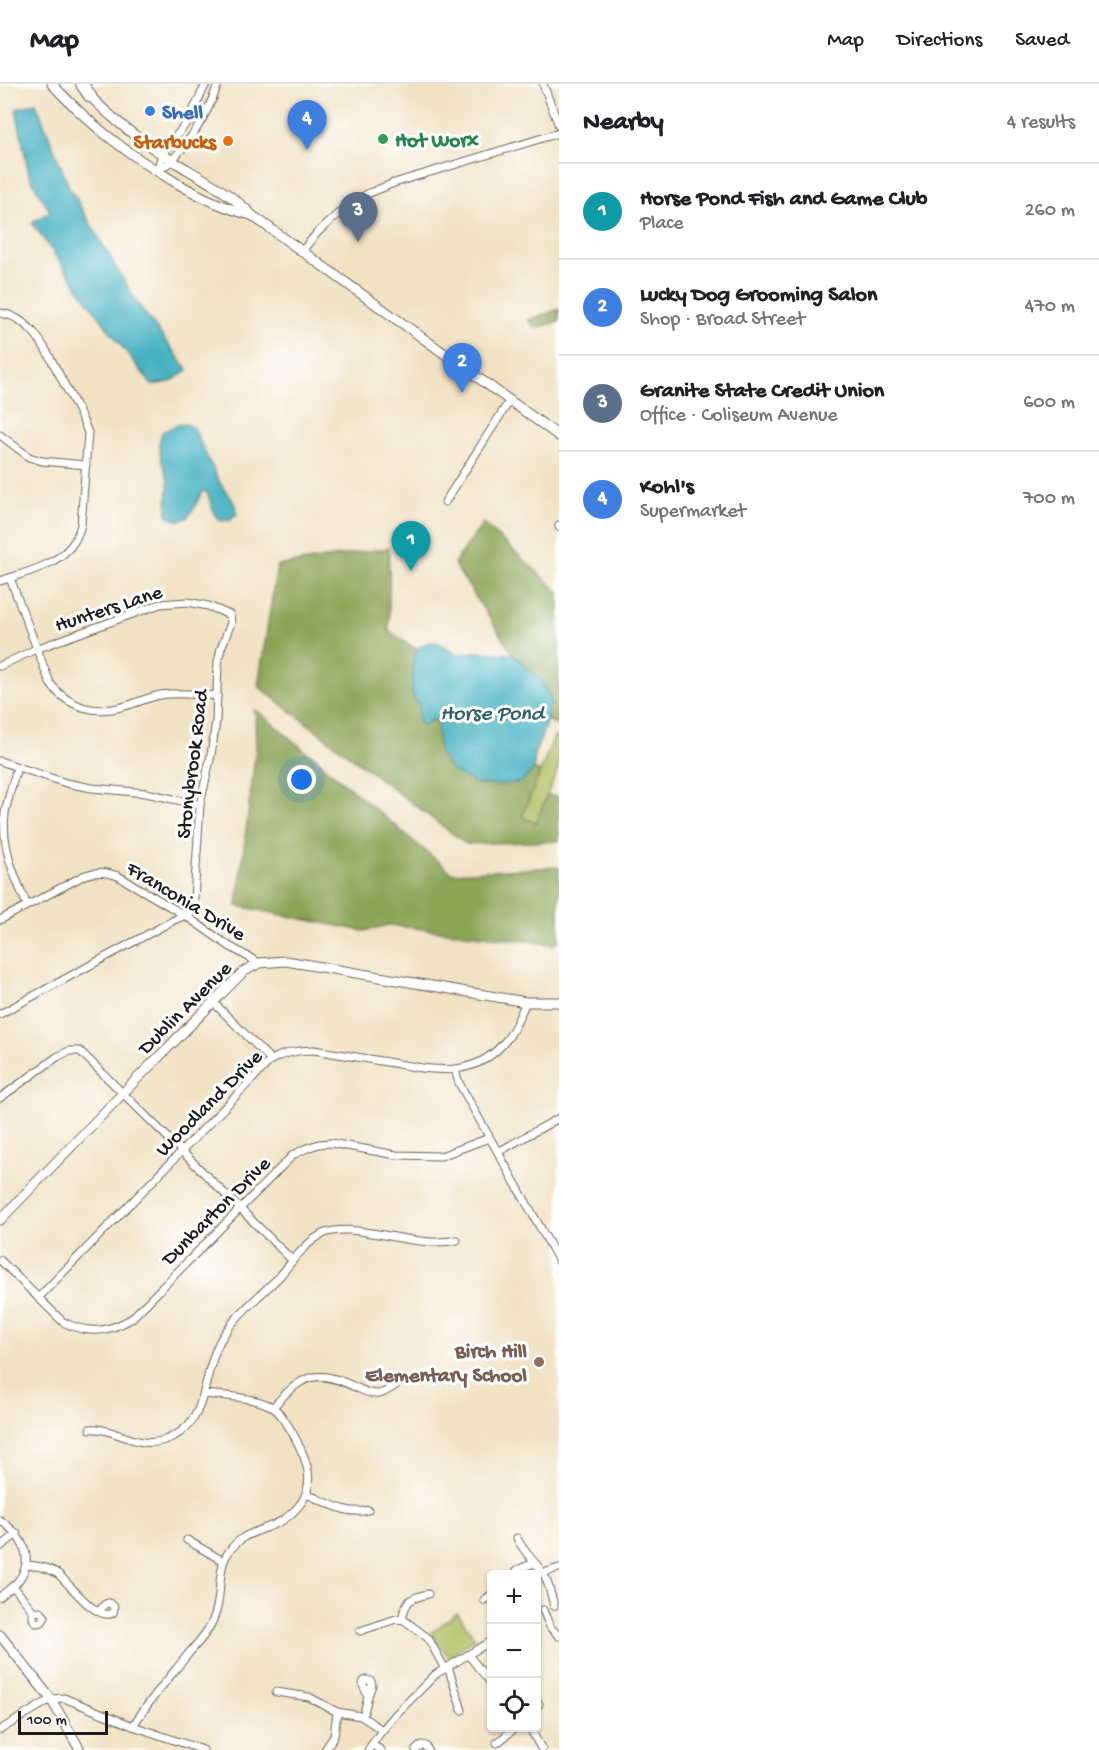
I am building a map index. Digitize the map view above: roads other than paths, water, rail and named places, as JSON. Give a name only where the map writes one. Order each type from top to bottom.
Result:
[{"type":"highway","points":[[80,84],[90,96]]},
{"type":"main road","points":[[52,84],[98,130],[124,150],[207,200],[253,216]]},
{"type":"main road","points":[[90,96],[122,125],[162,154],[226,192],[253,216],[559,436]]},
{"type":"main road","name":"Dublin Avenue","points":[[0,1220],[243,972],[259,963],[286,961],[526,1002],[559,1002]]},
{"type":"main road","points":[[0,1635],[51,1699],[80,1750]]},
{"type":"street","points":[[157,171],[162,154],[188,121],[206,84]]},
{"type":"street","points":[[157,171],[172,160],[202,119],[218,84]]},
{"type":"street","points":[[543,84],[559,126]]},
{"type":"street","points":[[302,251],[318,232],[341,211],[367,194],[394,183],[559,133]]},
{"type":"street","points":[[0,313],[7,313],[35,333],[83,420],[88,434],[81,525],[76,539],[63,554],[51,562],[0,581]]},
{"type":"street","points":[[445,502],[510,400]]},
{"type":"street","points":[[0,435],[29,457],[42,461],[86,465]]},
{"type":"street","points":[[10,578],[50,684],[65,699],[84,708],[112,710],[159,695],[217,696]]},
{"type":"street","name":"Hunters Lane","points":[[0,666],[36,649],[160,604],[188,602],[208,606],[230,615]]},
{"type":"street","name":"Stonybrook Road","points":[[186,916],[191,913],[194,899],[200,805],[211,755],[218,662],[231,623],[230,615]]},
{"type":"street","points":[[0,761],[66,783],[147,793],[200,805]]},
{"type":"street","points":[[17,767],[6,811],[5,838],[11,865],[27,905]]},
{"type":"street","name":"Franconia Drive","points":[[0,920],[85,875],[97,871],[108,872],[186,916],[229,946],[259,963]]},
{"type":"street","points":[[0,1014],[176,919],[186,916]]},
{"type":"street","points":[[213,1002],[271,1060]]},
{"type":"street","name":"Woodland Drive","points":[[38,1298],[271,1060],[288,1052],[314,1050],[425,1069],[455,1070],[474,1064],[495,1052],[508,1038],[526,1002]]},
{"type":"street","points":[[0,1098],[57,1057],[74,1050],[83,1053],[292,1260]]},
{"type":"street","points":[[455,1070],[459,1083],[559,1262]]},
{"type":"street","points":[[498,1152],[559,1118]]},
{"type":"street","name":"Dunbarton Drive","points":[[0,1260],[63,1322],[75,1328],[90,1331],[106,1330],[130,1319],[293,1155],[319,1144],[331,1143],[396,1155],[429,1157],[448,1155],[489,1138]]},
{"type":"street","points":[[90,1429],[103,1430],[141,1443],[159,1442],[183,1430],[199,1409],[212,1359],[225,1333],[292,1260],[317,1238],[334,1231],[359,1231],[436,1242],[457,1240]]},
{"type":"street","points":[[273,1407],[288,1391],[310,1377],[330,1377],[372,1394],[386,1392],[396,1385]]},
{"type":"street","points":[[133,1726],[210,1626],[217,1609],[223,1561],[232,1547],[244,1537],[288,1517],[298,1508],[306,1494],[309,1474],[305,1458],[290,1428],[273,1407],[240,1398],[204,1394]]},
{"type":"street","points":[[306,1494],[350,1511],[359,1513],[368,1510]]},
{"type":"street","points":[[0,1520],[17,1534],[25,1548],[26,1565],[21,1577],[0,1596]]},
{"type":"street","points":[[0,1547],[17,1534]]},
{"type":"street","points":[[518,1538],[524,1551],[543,1573],[557,1605],[541,1611]]},
{"type":"street","points":[[187,1540],[223,1561]]},
{"type":"street","points":[[517,1570],[534,1563]]},
{"type":"street","points":[[26,1565],[40,1566],[53,1571],[77,1595],[100,1611]]},
{"type":"street","points":[[543,1573],[559,1568]]},
{"type":"street","points":[[13,1586],[34,1612]]},
{"type":"street","points":[[402,1619],[404,1608],[410,1600],[428,1594]]},
{"type":"street","points":[[541,1613],[559,1636]]},
{"type":"street","points":[[360,1631],[402,1619],[428,1638],[447,1668],[462,1710]]},
{"type":"street","points":[[381,1750],[370,1748],[382,1730],[421,1688],[436,1674],[487,1644]]},
{"type":"street","points":[[468,1656],[488,1678]]},
{"type":"street","points":[[276,1692],[309,1697],[337,1712],[363,1717],[382,1730]]},
{"type":"street","points":[[363,1717],[368,1696]]},
{"type":"street","points":[[0,1730],[51,1699],[63,1698],[133,1726],[203,1750]]},
{"type":"street","points":[[325,1750],[334,1736],[337,1712]]},
{"type":"street","points":[[497,1743],[510,1732]]},
{"type":"street","points":[[532,1732],[542,1750]]},
{"type":"street","points":[[416,1750],[422,1745],[428,1750]]},
{"type":"water","points":[[36,103],[69,187],[137,303],[188,370],[170,382],[152,385],[106,326],[32,223],[50,211],[29,175],[16,109]]},
{"type":"water","points":[[186,424],[194,428],[219,481],[234,503],[237,514],[229,520],[221,521],[215,515],[207,492],[202,492],[190,515],[185,519],[174,519],[167,515],[168,479],[159,445],[162,432],[177,425]]},
{"type":"water","name":"Horse Pond","points":[[429,642],[438,643],[458,654],[476,652],[513,654],[541,680],[548,692],[551,706],[534,755],[534,769],[521,782],[498,785],[476,784],[451,770],[439,753],[437,720],[430,720],[424,726],[419,722],[419,706],[412,695],[416,649]]},
{"type":"place","name":"Shell","points":[[150,111]]},
{"type":"place","name":"Hot Worx","points":[[383,139]]},
{"type":"place","name":"Starbucks","points":[[228,141]]},
{"type":"place","name":"Kohl's","points":[[307,150]]},
{"type":"place","name":"Granite State Credit Union","points":[[358,242]]},
{"type":"place","name":"Lucky Dog Grooming Salon","points":[[462,393]]},
{"type":"place","name":"Horse Pond Fish and Game Club","points":[[411,571]]},
{"type":"place","name":"Birch Hill Elementary School","points":[[539,1362]]}]
